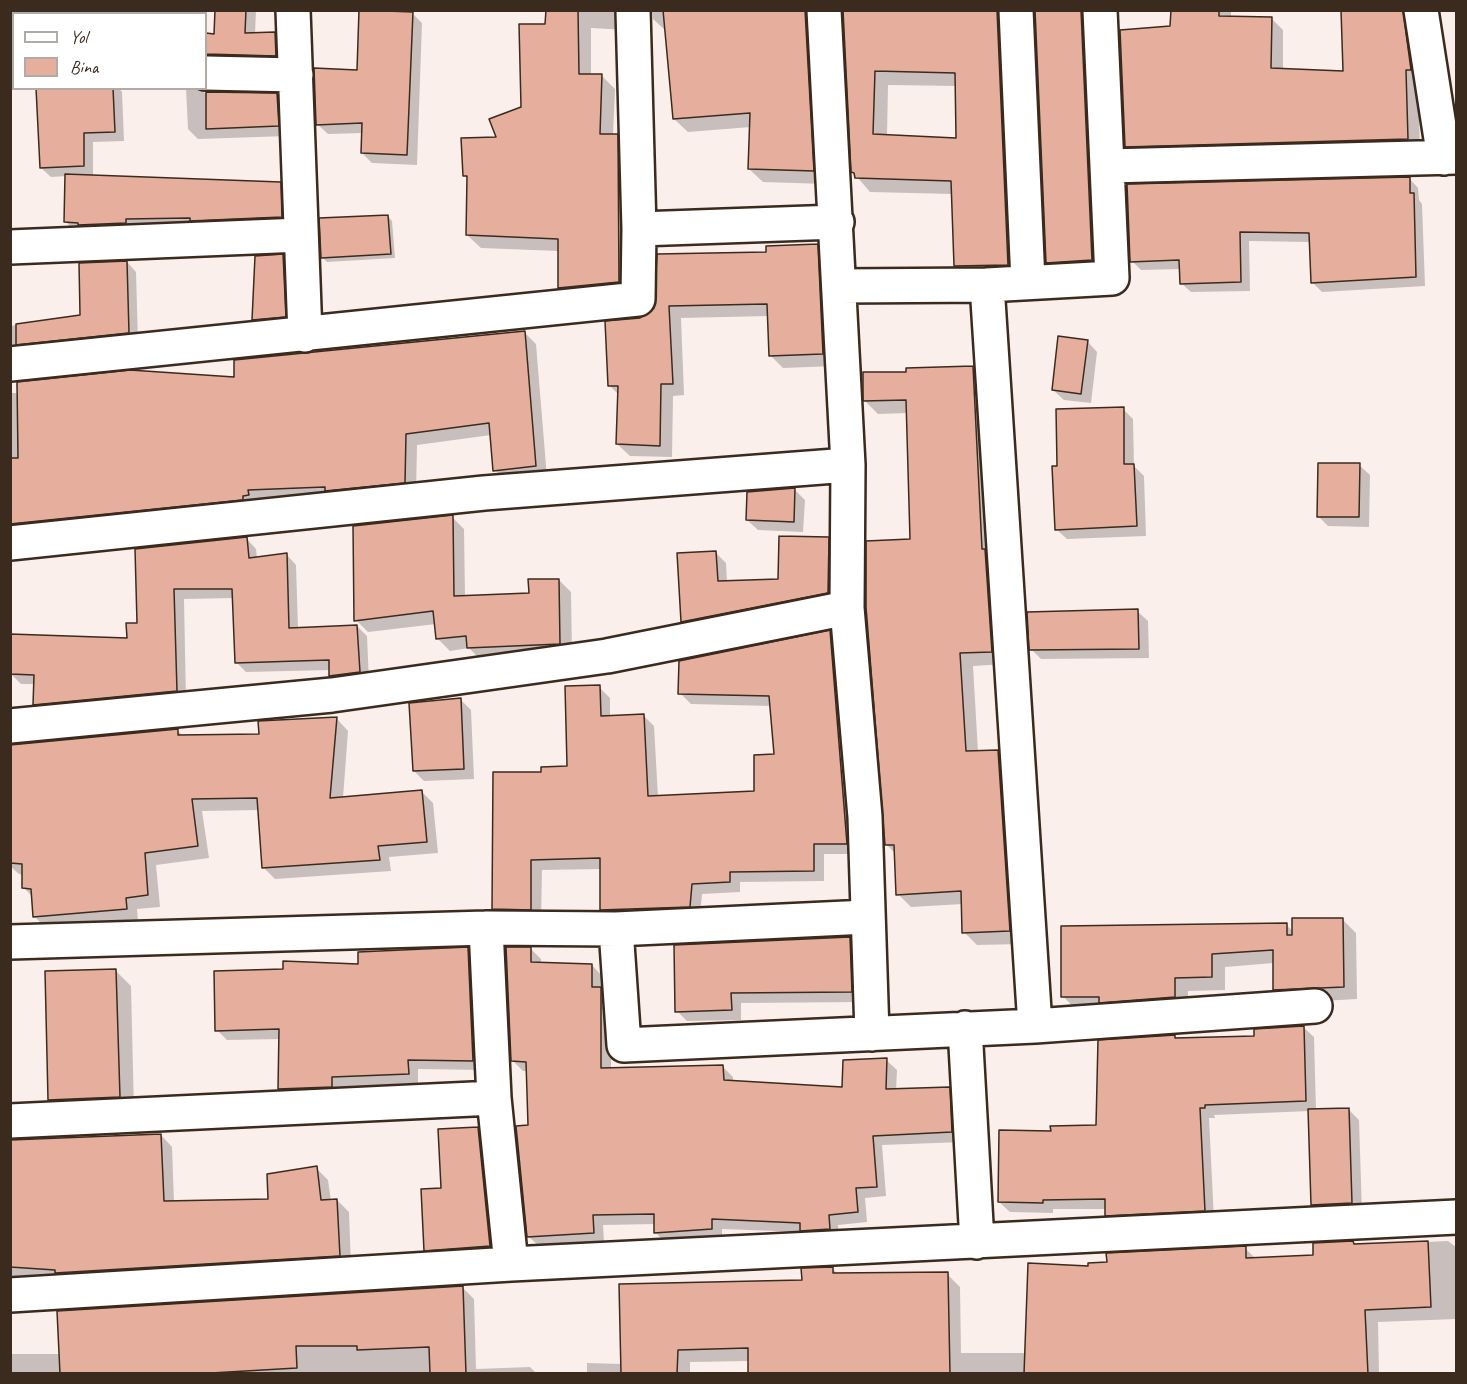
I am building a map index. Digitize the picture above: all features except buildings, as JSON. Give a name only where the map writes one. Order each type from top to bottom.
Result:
[{"type":"street","points":[[293,10],[305,335]]},
{"type":"street","points":[[10,364],[638,299],[639,229],[633,10]]},
{"type":"street","points":[[824,10],[837,222],[848,465],[847,608],[865,817],[872,1034]]},
{"type":"street","points":[[1016,10],[1028,282]]},
{"type":"street","points":[[840,286],[987,285],[1112,278],[1100,10]]},
{"type":"street","points":[[1107,166],[1450,158],[1421,10]]},
{"type":"street","points":[[207,73],[296,75]]},
{"type":"street","points":[[639,229],[837,222]]},
{"type":"street","points":[[10,247],[302,235]]},
{"type":"street","points":[[987,285],[1035,1026]]},
{"type":"street","points":[[10,543],[484,493],[848,465]]},
{"type":"street","points":[[10,726],[344,694],[607,656],[847,608]]},
{"type":"street","points":[[10,942],[486,928],[616,929],[867,917]]},
{"type":"street","points":[[486,928],[494,1098],[511,1264]]},
{"type":"street","points":[[616,929],[624,1045],[1035,1026],[1315,1006]]},
{"type":"street","points":[[965,1028],[977,1242]]},
{"type":"street","points":[[10,1121],[494,1098]]},
{"type":"street","points":[[10,1295],[511,1264],[1456,1217]]}]
